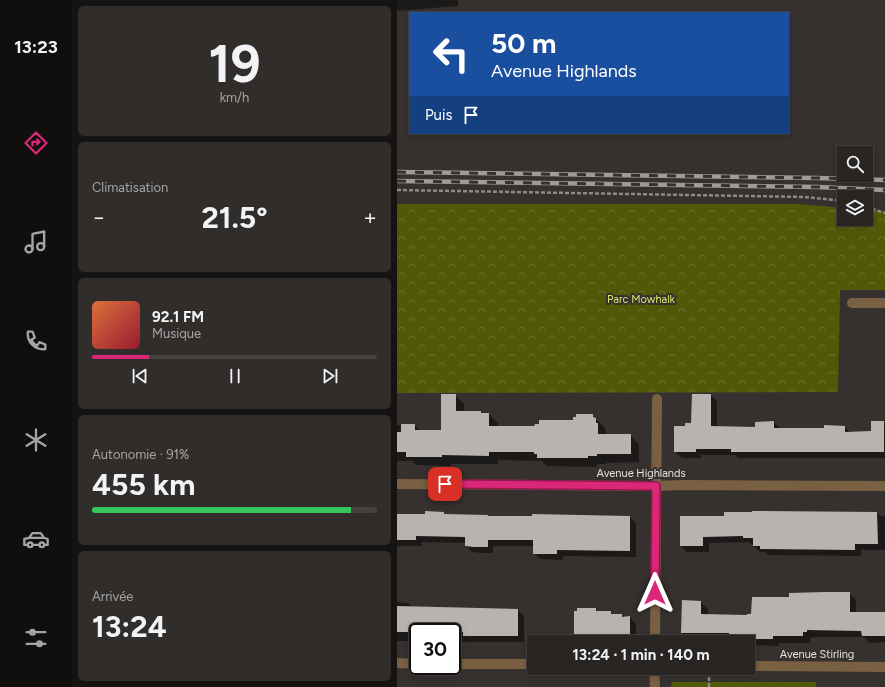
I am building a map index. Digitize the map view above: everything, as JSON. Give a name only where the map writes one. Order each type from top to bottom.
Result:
[{"type":"street","points":[[852,303],[885,303]]},
{"type":"street","points":[[655,635],[657,399]]},
{"type":"street","name":"Avenue Highlands","points":[[397,484],[885,486]]},
{"type":"street","points":[[397,664],[409,664]]},
{"type":"street","points":[[461,664],[527,664]]},
{"type":"street","name":"Avenue Stirling","points":[[755,666],[885,667]]},
{"type":"street","points":[[654,675],[655,687]]},
{"type":"path","points":[[397,190],[790,197],[837,200]]},
{"type":"path","points":[[873,209],[885,213]]},
{"type":"path","points":[[709,675],[709,687]]},
{"type":"green space","name":"Parc Mowhalk","points":[[397,204],[798,204],[837,207],[837,226],[873,226],[873,210],[885,211],[885,290],[840,290],[838,392],[397,393]]},
{"type":"green space","points":[[672,682],[816,682],[816,687],[671,687]]},
{"type":"building","points":[[441,394],[456,394],[456,411],[481,411],[481,413],[489,413],[489,426],[534,426],[535,424],[539,424],[539,420],[573,420],[573,417],[576,417],[576,414],[593,414],[593,417],[596,418],[596,423],[598,423],[598,434],[631,434],[631,454],[597,454],[597,456],[588,456],[588,458],[537,458],[537,454],[534,454],[534,452],[489,452],[489,456],[442,455],[442,457],[406,457],[406,452],[397,452],[397,432],[401,432],[401,424],[415,424],[415,430],[441,430]]},
{"type":"building","points":[[692,394],[711,394],[711,426],[755,427],[755,422],[774,421],[774,428],[824,428],[824,425],[845,426],[845,432],[871,431],[871,421],[884,421],[884,452],[731,452],[731,449],[696,449],[696,452],[674,452],[674,426],[685,426],[685,423],[691,423]]},
{"type":"building","points":[[425,511],[444,512],[444,514],[488,516],[532,516],[532,514],[630,516],[630,551],[557,550],[557,554],[533,554],[533,540],[488,540],[488,547],[474,547],[465,546],[465,537],[416,536],[416,540],[397,540],[397,514],[425,514]]},
{"type":"building","points":[[724,512],[877,512],[878,544],[855,544],[855,550],[760,549],[760,546],[753,546],[753,538],[743,538],[743,536],[703,537],[703,546],[680,546],[680,516],[724,516]]},
{"type":"building","points":[[850,592],[850,612],[885,612],[885,636],[862,636],[861,631],[807,630],[807,632],[803,632],[803,636],[773,636],[773,639],[755,639],[755,635],[729,635],[729,633],[681,633],[682,600],[701,601],[701,614],[747,615],[751,614],[752,597],[789,597],[789,593]]},
{"type":"building","points":[[397,606],[518,609],[518,636],[463,636],[463,632],[461,632],[461,623],[409,623],[409,632],[397,632]]},
{"type":"building","points":[[577,608],[596,608],[596,611],[611,611],[611,614],[622,614],[622,617],[630,616],[630,635],[574,635],[574,611],[577,611]]},
{"type":"railway","points":[[397,172],[885,180]]},
{"type":"railway","points":[[397,181],[818,187],[885,190]]},
{"type":"route","points":[[445,484],[656,486],[655,593]]}]
